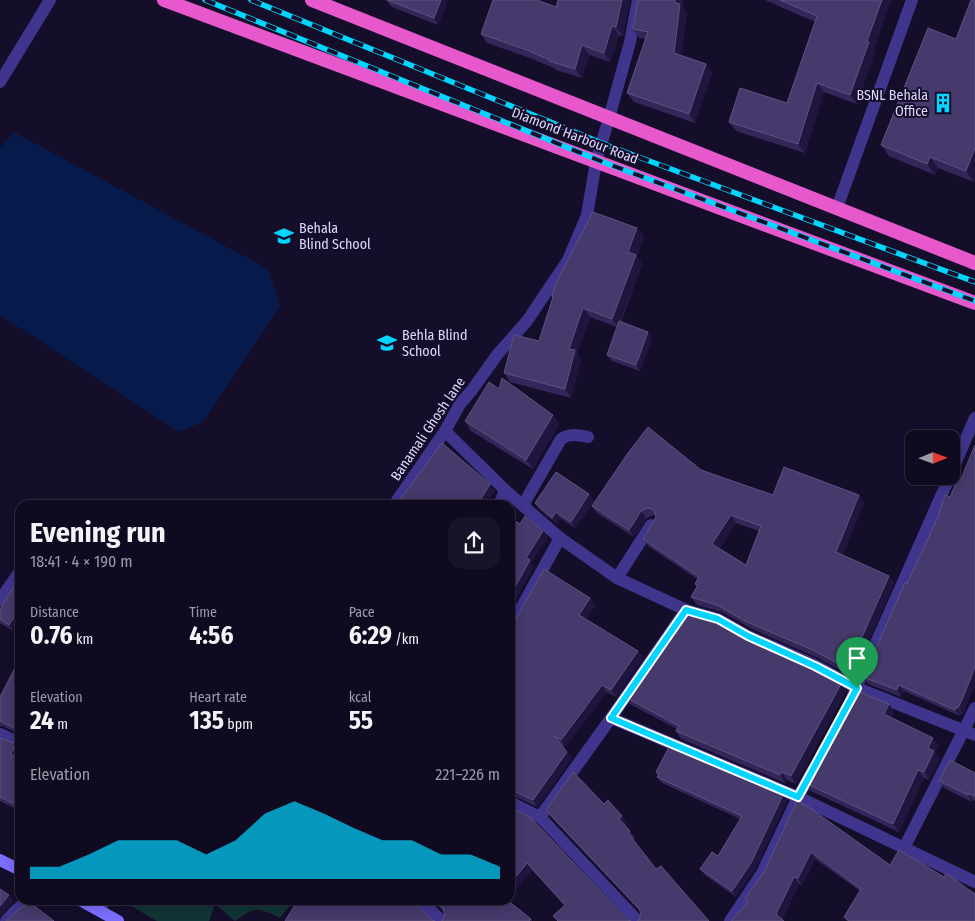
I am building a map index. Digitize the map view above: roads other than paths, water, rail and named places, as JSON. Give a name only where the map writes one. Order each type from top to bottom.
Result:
[{"type":"highway","name":"Diamond Harbour Road","points":[[164,0],[975,303]]},
{"type":"highway","name":"Diamond Harbour Road","points":[[312,0],[975,263]]},
{"type":"main road","points":[[0,860],[15,868]]},
{"type":"main road","points":[[102,905],[118,921]]},
{"type":"street","points":[[0,82],[50,0]]},
{"type":"street","name":"Banamali Ghosh lane","points":[[397,500],[445,431],[460,404],[497,355],[527,321],[568,260],[587,215],[596,162],[630,42],[638,0]]},
{"type":"street","points":[[837,208],[912,0]]},
{"type":"street","points":[[960,454],[975,418]]},
{"type":"street","points":[[445,431],[505,490],[560,538],[618,578],[686,610],[718,619],[748,636],[815,666],[857,688],[970,732]]},
{"type":"street","points":[[523,505],[561,439],[566,436],[575,435],[588,437]]},
{"type":"street","points":[[849,704],[947,485]]},
{"type":"street","points":[[501,500],[505,490]]},
{"type":"street","points":[[618,578],[653,523]]},
{"type":"street","points":[[515,619],[560,538]]},
{"type":"street","points":[[0,600],[15,578]]},
{"type":"street","points":[[540,816],[686,610]]},
{"type":"street","points":[[904,848],[970,732],[975,708]]},
{"type":"street","points":[[611,718],[798,797],[975,882]]},
{"type":"street","points":[[0,734],[15,741]]},
{"type":"street","points":[[730,921],[762,873],[798,797],[820,759]]},
{"type":"street","points":[[515,804],[540,816],[635,920]]},
{"type":"street","points":[[6,921],[22,905]]},
{"type":"street","points":[[425,905],[442,921]]},
{"type":"water","points":[[14,132],[268,269],[280,306],[203,422],[179,432],[0,315],[0,148]]},
{"type":"railway","points":[[205,0],[603,162],[975,301]]},
{"type":"railway","points":[[251,0],[609,146],[975,282]]},
{"type":"place","name":"BSNL Behala Office","points":[[943,103]]},
{"type":"place","name":"Behala Blind School","points":[[284,236]]},
{"type":"place","name":"Behla Blind School","points":[[387,343]]}]
